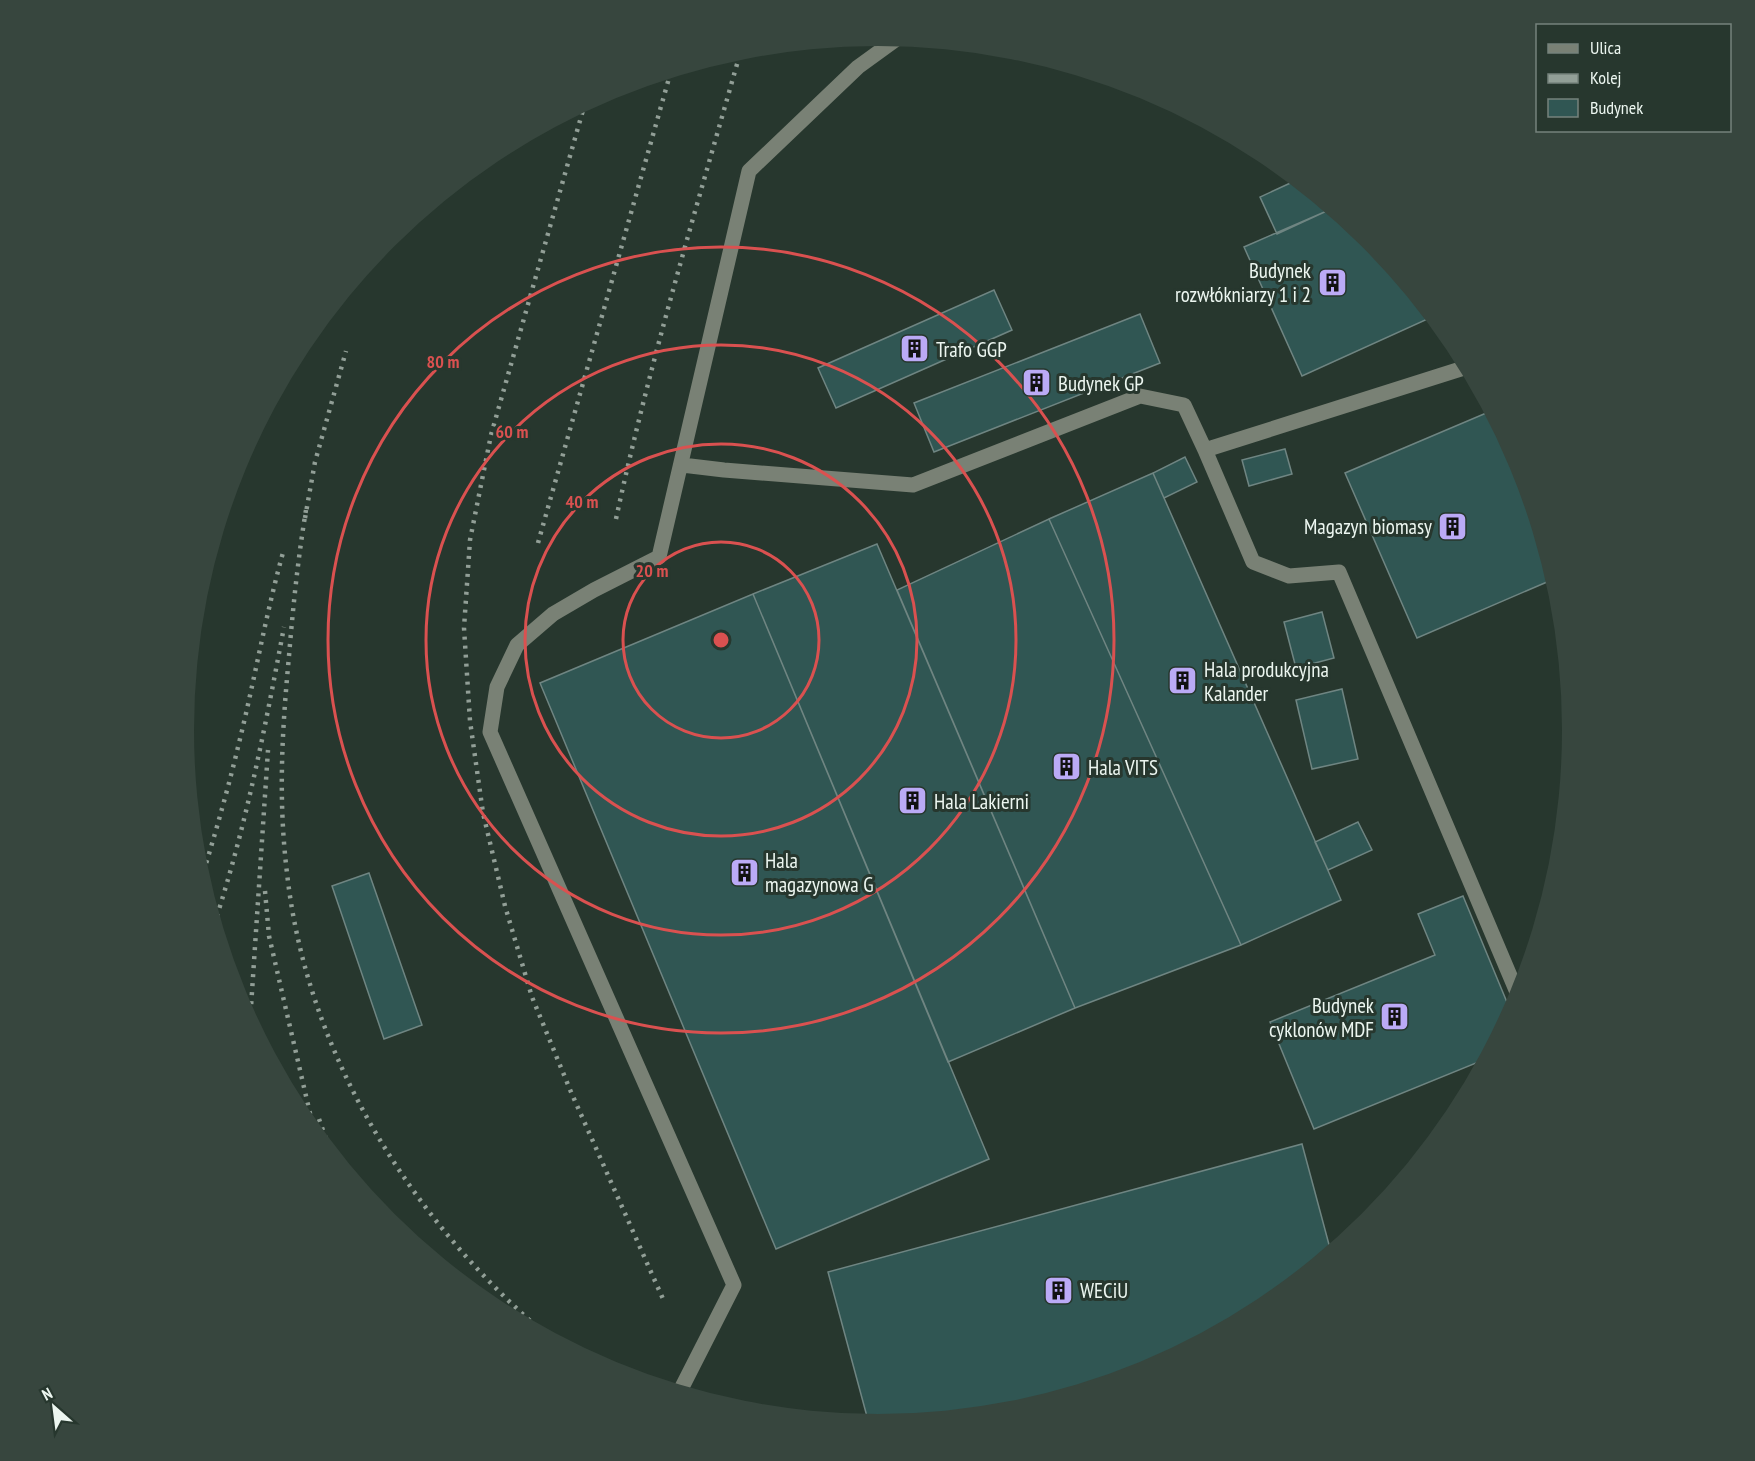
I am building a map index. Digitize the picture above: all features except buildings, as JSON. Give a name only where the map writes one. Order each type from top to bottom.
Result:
[{"type":"lane","points":[[683,1386],[734,1285],[490,732],[497,687],[517,645],[553,614],[659,557],[749,171],[858,67],[886,46]]},
{"type":"lane","points":[[1205,450],[1458,370]]},
{"type":"lane","points":[[682,465],[913,485],[1140,396],[1184,405],[1253,562],[1288,576],[1339,572],[1513,982]]},
{"type":"railway","points":[[616,519],[659,342],[738,61]]},
{"type":"railway","points":[[538,543],[669,80]]},
{"type":"railway","points":[[582,114],[491,435],[470,540],[464,628],[470,721],[483,813],[505,906],[532,997],[571,1092],[663,1299]]},
{"type":"railway","points":[[305,518],[315,462],[346,351]]},
{"type":"railway","points":[[306,510],[296,583],[287,684],[282,792],[287,873],[299,941],[318,1008],[344,1072],[376,1134],[414,1192],[457,1246],[505,1297],[531,1321]]},
{"type":"railway","points":[[207,861],[235,760],[284,549]]},
{"type":"railway","points":[[218,911],[245,814],[284,627]]},
{"type":"railway","points":[[251,1004],[268,750]]},
{"type":"railway","points":[[265,891],[269,936],[310,1112]]},
{"type":"railway","points":[[319,1119],[323,1130]]},
{"type":"place","name":"Budynek rozwłókniarzy 1 i 2","points":[[1332,282]]},
{"type":"place","name":"Trafo GGP","points":[[915,349]]},
{"type":"place","name":"Budynek GP","points":[[1037,383]]},
{"type":"place","name":"Magazyn biomasy","points":[[1453,526]]},
{"type":"place","name":"Hala produkcyjna Kalander","points":[[1183,681]]},
{"type":"place","name":"Hala VITS","points":[[1067,767]]},
{"type":"place","name":"Hala Lakierni","points":[[913,801]]},
{"type":"place","name":"Hala magazynowa G","points":[[744,872]]},
{"type":"place","name":"Budynek cyklonów MDF","points":[[1395,1017]]},
{"type":"place","name":"WECiU","points":[[1059,1290]]}]
